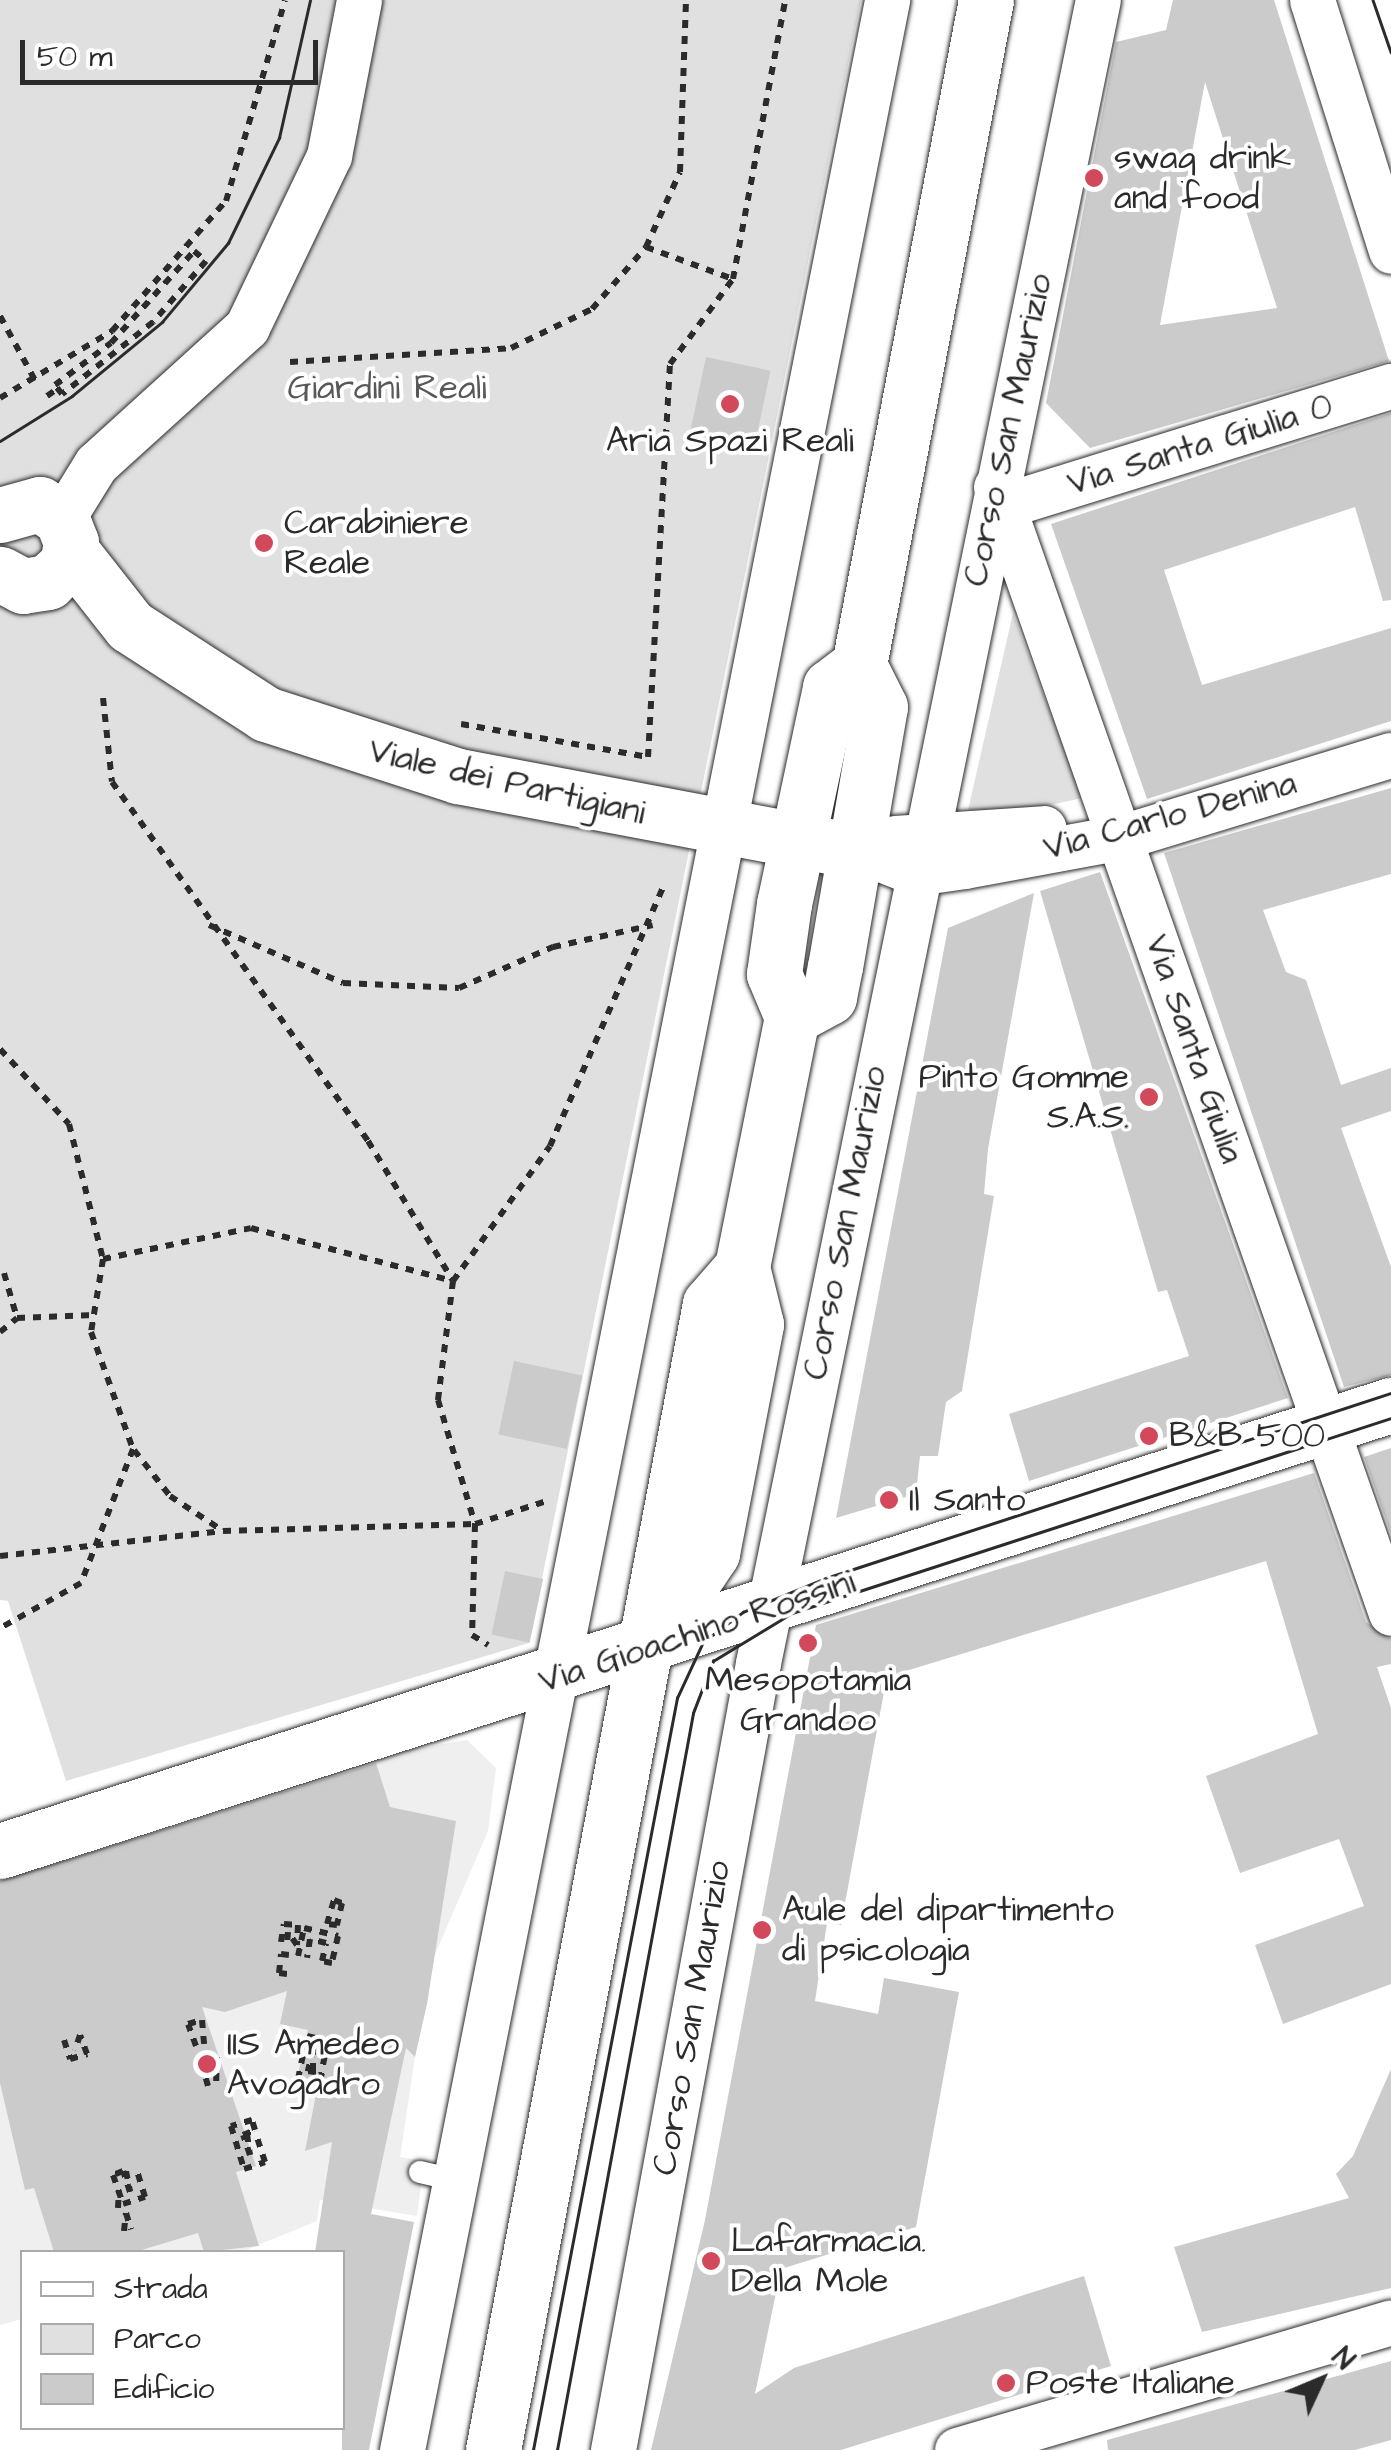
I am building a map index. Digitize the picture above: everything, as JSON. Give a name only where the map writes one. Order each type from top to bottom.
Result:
[{"type":"main road","points":[[792,1017],[828,997],[880,706],[859,665],[986,0]]},
{"type":"main road","points":[[11,580],[48,582],[35,515]]},
{"type":"main road","name":"Viale dei Partigiani","points":[[35,515],[130,626],[177,660],[266,714],[360,749],[716,830],[856,849]]},
{"type":"main road","name":"Viale dei Partigiani","points":[[11,580],[104,635],[177,660]]},
{"type":"main road","points":[[494,2450],[651,1644],[710,1304],[742,1267],[792,1017],[774,974],[798,842],[830,687],[859,665]]},
{"type":"main road","name":"Via Gioachino Rossini","points":[[0,1852],[769,1610],[1391,1405]]},
{"type":"street","points":[[35,515],[247,327],[329,156],[359,0]]},
{"type":"street","points":[[402,2450],[437,2176],[552,1677],[716,830],[887,0]]},
{"type":"street","name":"Corso San Maurizio","points":[[613,2450],[769,1610],[920,852],[1003,495],[1098,0]]},
{"type":"street","points":[[1312,0],[1391,251]]},
{"type":"street","name":"Via Santa Giulia 0","points":[[1003,495],[1391,386]]},
{"type":"street","name":"Via Santa Giulia","points":[[1003,495],[1391,1613]]},
{"type":"street","name":"Via Carlo Denina","points":[[856,849],[920,852],[1119,827],[1391,755]]},
{"type":"street","points":[[957,2450],[1391,2322]]},
{"type":"path","points":[[0,398],[36,382],[112,331],[182,257],[226,202],[286,0]]},
{"type":"path","points":[[290,362],[511,348],[592,308],[646,248],[680,172],[686,0]]},
{"type":"path","points":[[456,723],[648,757],[670,364],[733,279],[785,0]]},
{"type":"path","points":[[646,248],[733,279]]},
{"type":"path","points":[[47,396],[182,257],[194,250],[206,261],[153,322],[90,375],[62,394],[58,388]]},
{"type":"path","points":[[0,316],[36,382]]},
{"type":"path","points":[[102,698],[112,782],[206,924],[368,1141],[453,1282]]},
{"type":"path","points":[[498,1650],[472,1636],[475,1524],[438,1400],[453,1282],[550,1146],[654,924],[667,877]]},
{"type":"path","points":[[206,924],[343,983],[459,988],[554,947],[654,924]]},
{"type":"path","points":[[0,1049],[69,1124],[104,1259],[91,1332],[134,1449],[170,1496],[223,1531]]},
{"type":"path","points":[[104,1259],[252,1228],[453,1282]]},
{"type":"path","points":[[4,1272],[16,1318]]},
{"type":"path","points":[[0,1332],[16,1318],[94,1315]]},
{"type":"path","points":[[0,1628],[80,1583],[134,1449]]},
{"type":"path","points":[[0,1556],[95,1550],[223,1531],[475,1524],[561,1496]]},
{"type":"path","points":[[284,1924],[298,1925],[297,1945],[288,1932],[284,1943],[284,1924]]},
{"type":"path","points":[[304,1928],[338,1936],[332,1963],[322,1961],[326,1943],[310,1939],[298,1956],[304,1928]]},
{"type":"path","points":[[287,1974],[279,1974],[281,1954],[298,1956]]},
{"type":"path","points":[[64,2040],[70,2059],[86,2054],[80,2035],[75,2050]]},
{"type":"path","points":[[306,2036],[328,2040],[317,2072],[313,2049],[308,2071],[322,2073],[319,2084],[298,2079],[306,2036]]},
{"type":"path","points":[[252,2120],[255,2130],[243,2135],[250,2155],[251,2133],[266,2162],[244,2168],[231,2126],[252,2120]]},
{"type":"path","points":[[126,2171],[130,2192],[123,2171],[114,2174],[123,2204],[145,2197],[136,2167]]},
{"type":"shaded area","name":"IIS Amedeo Avogadro","points":[[467,1740],[496,1768],[488,1831],[428,1971],[400,2157],[424,2161],[417,2216],[320,2200],[317,2221],[246,2250],[20,2250],[20,2320],[0,2325],[0,1884],[401,1751]]},
{"type":"green space","name":"Giardini Reali","points":[[0,0],[861,0],[529,1643],[66,1781],[8,1601],[0,1600]]},
{"type":"green space","points":[[1013,613],[1082,798],[1019,812],[968,810]]},
{"type":"building","points":[[1173,0],[1274,0],[1389,361],[1090,448],[1046,403],[1116,42],[1166,30]],"holes":[[[1205,82],[1277,308],[1160,325]]]},
{"type":"building","name":"Aria Spazi Reali","points":[[706,357],[771,371],[754,450],[689,436]]},
{"type":"building","points":[[1391,413],[1391,600],[1383,601],[1355,507],[1164,570],[1202,685],[1391,628],[1391,721],[1147,799],[1051,524]]},
{"type":"building","points":[[1391,788],[1391,874],[1263,910],[1286,972],[1306,980],[1341,1085],[1391,1068],[1391,1111],[1341,1128],[1391,1267],[1391,1375],[1344,1387],[1164,853]]},
{"type":"building","points":[[1100,872],[1288,1398],[1029,1481],[1009,1414],[1189,1356],[1167,1290],[1158,1292],[1040,891]]},
{"type":"building","points":[[1034,893],[988,1149],[984,1194],[994,1196],[962,1391],[946,1402],[938,1456],[920,1456],[916,1494],[836,1518],[948,928]]},
{"type":"building","points":[[514,1361],[582,1376],[567,1449],[498,1434]]},
{"type":"building","points":[[1391,1448],[1391,1534],[1364,1457]]},
{"type":"building","points":[[1314,1473],[1366,1622],[1391,1639],[1391,1664],[1377,1667],[1391,1708],[1391,1984],[1283,2024],[1255,1945],[1364,1906],[1339,1839],[1240,1873],[1206,1776],[1318,1734],[1266,1561],[896,1674],[884,1692],[841,1925],[827,1923],[815,2001],[878,2014],[884,1978],[959,1992],[916,2227],[781,2269],[755,2394],[794,2368],[1084,2276],[1111,2366],[841,2450],[651,2450],[705,2220],[816,1625]]},
{"type":"building","points":[[505,1571],[543,1579],[530,1643],[491,1635]]},
{"type":"building","name":"IIS Amedeo Avogadro","points":[[376,1763],[390,1807],[456,1821],[427,2004],[415,2057],[406,2048],[371,2214],[414,2222],[369,2450],[342,2450],[345,2250],[315,2250],[332,2142],[305,2151],[318,2084],[297,2079],[308,2030],[280,2024],[287,1991],[225,2012],[202,2007],[256,2166],[236,2172],[259,2246],[203,2250],[198,2233],[142,2250],[53,2250],[34,2188],[25,2190],[0,2083],[0,1881]]},
{"type":"building","points":[[1391,2069],[1391,2288],[1202,2332],[1174,2247],[1349,2198],[1336,2174],[1353,2156]]},
{"type":"building","points":[[1391,2361],[1391,2440],[1355,2450],[1108,2450],[1107,2440]]},
{"type":"tram line","points":[[0,441],[72,396],[162,322],[228,243],[279,138],[310,0]]},
{"type":"tram line","points":[[1373,0],[1391,52]]},
{"type":"tram line","points":[[533,2450],[677,1698],[703,1642],[743,1612],[826,1578],[1391,1393]]},
{"type":"tram line","points":[[557,2450],[693,1713],[713,1661],[792,1613],[1391,1418]]},
{"type":"place","name":"swag drink and food","points":[[1094,178]]},
{"type":"place","name":"Aria Spazi Reali","points":[[730,404]]},
{"type":"place","name":"Carabiniere Reale","points":[[264,543]]},
{"type":"place","name":"Pinto Gomme S.A.S.","points":[[1149,1097]]},
{"type":"place","name":"B&B 500","points":[[1149,1436]]},
{"type":"place","name":"Il Santo","points":[[889,1500]]},
{"type":"place","name":"Mesopotamia Grandoo","points":[[808,1643]]},
{"type":"place","name":"Aule del dipartimento di psicologia","points":[[762,1930]]},
{"type":"place","name":"IIS Amedeo Avogadro","points":[[207,2064]]},
{"type":"place","name":"Lafarmacia. Della Mole","points":[[711,2261]]},
{"type":"place","name":"Poste Italiane","points":[[1006,2383]]}]
